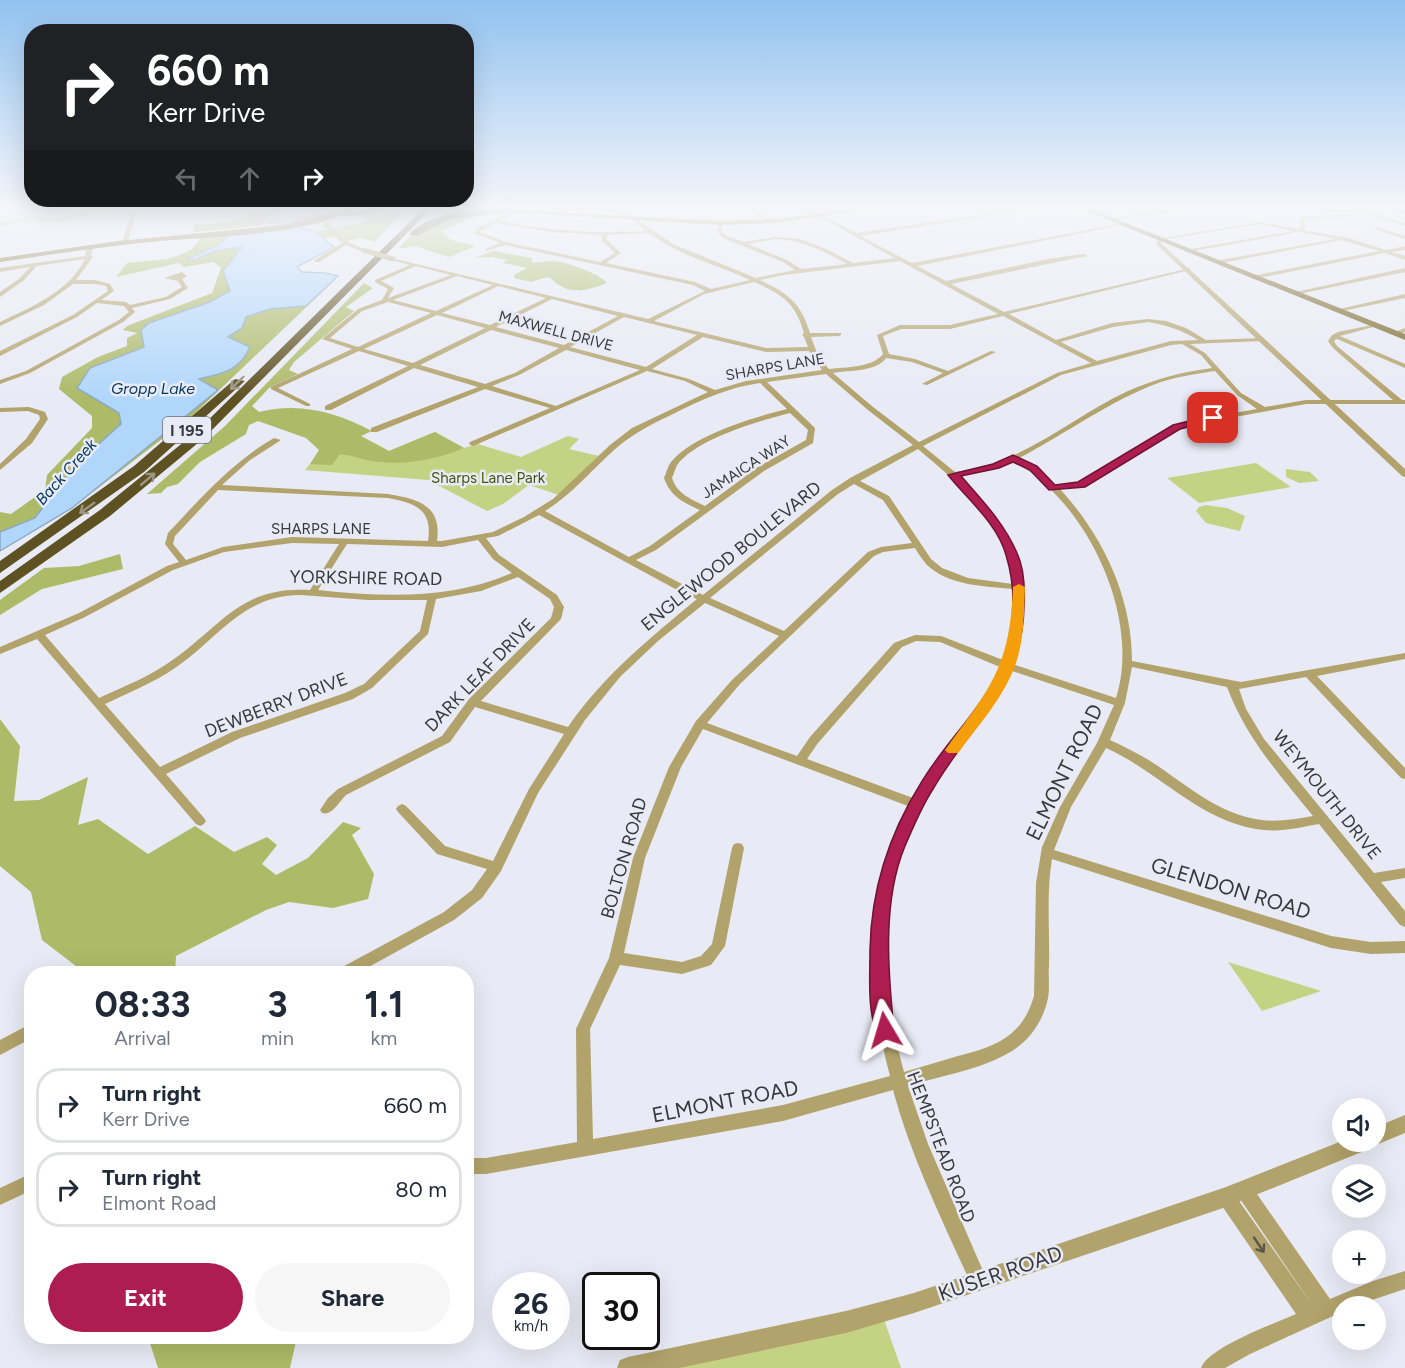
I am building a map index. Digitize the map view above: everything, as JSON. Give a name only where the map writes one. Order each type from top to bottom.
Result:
[{"type":"highway","name":"I 195","points":[[0,568],[105,495],[194,423],[351,272]]},
{"type":"highway","name":"I 195","points":[[0,588],[105,513],[186,447],[364,272]]},
{"type":"highway","points":[[333,304],[373,272]]},
{"type":"main road","points":[[1241,272],[1405,337]]},
{"type":"street","points":[[0,295],[28,272]]},
{"type":"street","points":[[0,324],[39,304],[80,272]]},
{"type":"street","points":[[389,301],[384,298],[391,288],[377,281],[398,272]]},
{"type":"street","points":[[445,272],[770,350],[810,349]]},
{"type":"street","points":[[641,272],[695,284],[710,291]]},
{"type":"street","name":"HEMPSTEAD ROAD","points":[[732,272],[753,280],[793,302],[802,315],[810,349],[827,372],[953,475],[979,501],[1004,537],[1012,554],[1019,587],[1017,633],[1008,666],[991,697],[915,804],[896,847],[888,873],[879,931],[880,998],[897,1081],[922,1155],[978,1280]]},
{"type":"street","points":[[650,321],[692,296],[796,272]]},
{"type":"street","points":[[925,272],[1095,363]]},
{"type":"street","points":[[946,283],[998,272]]},
{"type":"street","points":[[949,373],[913,360],[886,356],[879,338],[889,329],[905,326],[945,328],[1176,272]]},
{"type":"street","points":[[1191,272],[1405,474]]},
{"type":"street","points":[[1254,277],[1281,272]]},
{"type":"street","points":[[1294,292],[1396,272]]},
{"type":"street","points":[[455,274],[389,301],[360,310],[326,337],[357,349],[557,408]]},
{"type":"street","points":[[99,302],[122,303],[131,307],[179,294],[185,288],[179,279]]},
{"type":"street","points":[[0,354],[49,331],[99,302],[111,291],[108,285],[95,282],[70,282]]},
{"type":"street","points":[[308,405],[273,388],[497,285]]},
{"type":"street","points":[[1338,310],[1405,296]]},
{"type":"street","points":[[328,408],[550,297]]},
{"type":"street","name":"MAXWELL DRIVE","points":[[389,301],[694,382],[714,392]]},
{"type":"street","points":[[0,382],[28,372],[122,321],[130,315],[131,307]]},
{"type":"street","points":[[374,430],[517,375],[623,315]]},
{"type":"street","points":[[1054,342],[1146,319],[1178,324],[1203,340]]},
{"type":"street","points":[[1374,325],[1334,336],[1331,341],[1335,347],[1403,403]]},
{"type":"street","points":[[1395,333],[1405,330]]},
{"type":"street","points":[[473,444],[647,369],[703,334]]},
{"type":"street","points":[[805,335],[839,334]]},
{"type":"street","points":[[1334,336],[1405,366]]},
{"type":"street","name":"ENGLEWOOD BOULEVARD","points":[[356,966],[463,906],[477,894],[496,867],[533,792],[571,732],[622,669],[703,598],[806,514],[853,480],[1036,384],[1095,363],[1182,341],[1262,339]]},
{"type":"street","points":[[1182,341],[1198,350],[1239,394],[1263,409]]},
{"type":"street","points":[[925,384],[993,352]]},
{"type":"street","name":"SHARPS LANE","points":[[0,651],[39,635],[184,562],[223,550],[292,540],[432,544],[481,538],[505,530],[540,512],[570,489],[629,434],[660,416],[714,392],[762,381],[872,365],[886,356]]},
{"type":"street","points":[[953,475],[996,466],[1013,458],[1120,396],[1189,372],[1216,369]]},
{"type":"street","name":"JAMAICA WAY","points":[[629,560],[653,548],[761,469],[810,441],[812,430],[762,381]]},
{"type":"street","points":[[1053,488],[1086,483],[1177,427],[1263,409],[1327,401],[1403,403]]},
{"type":"street","points":[[0,410],[29,409],[39,412],[44,417],[29,441],[0,468]]},
{"type":"street","points":[[706,509],[682,498],[672,488],[668,478],[674,463],[730,428],[792,410]]},
{"type":"street","points":[[184,562],[171,548],[169,540],[216,487],[247,460],[278,440]]},
{"type":"street","name":"ELMONT ROAD","points":[[474,1166],[486,1166],[783,1113],[996,1053],[1011,1045],[1032,1021],[1041,996],[1041,894],[1047,853],[1055,829],[1104,742],[1120,703],[1128,663],[1125,614],[1114,579],[1085,526],[1033,468],[1013,458]]},
{"type":"street","points":[[853,480],[886,498],[932,565],[948,575],[977,583],[1019,587]]},
{"type":"street","points":[[216,487],[388,496],[408,500],[423,507],[432,517],[435,530],[432,544]]},
{"type":"street","points":[[540,512],[703,598],[786,635]]},
{"type":"street","name":"DARK LEAF DRIVE","points":[[326,810],[342,792],[446,739],[473,702],[552,624],[558,612],[554,597],[496,558],[481,538]]},
{"type":"street","points":[[312,593],[345,541]]},
{"type":"street","name":"BOLTON ROAD","points":[[585,1148],[583,1029],[616,958],[634,877],[650,825],[675,767],[700,724],[736,682],[871,554],[881,550],[917,545]]},
{"type":"street","name":"YORKSHIRE ROAD","points":[[97,703],[169,668],[246,605],[275,594],[312,593],[390,598],[432,597],[478,591],[519,573]]},
{"type":"street","name":"DEWBERRY DRIVE","points":[[158,773],[217,742],[349,696],[368,686],[424,632],[432,597]]},
{"type":"street","points":[[39,635],[200,821]]},
{"type":"street","points":[[801,760],[814,740],[898,645],[907,640],[923,637],[941,639],[1008,666],[1120,703]]},
{"type":"street","points":[[1128,663],[1232,685],[1252,685],[1405,656]]},
{"type":"street","points":[[1310,675],[1405,775]]},
{"type":"street","name":"WEYMOUTH DRIVE","points":[[1232,685],[1241,709],[1260,742],[1405,921]]},
{"type":"street","points":[[473,702],[571,732]]},
{"type":"street","points":[[700,724],[915,804]]},
{"type":"street","points":[[1104,742],[1134,754],[1208,806],[1235,819],[1274,825],[1322,819]]},
{"type":"street","points":[[402,809],[441,850],[496,867]]},
{"type":"street","points":[[616,958],[682,968],[706,961],[718,946],[738,848]]},
{"type":"street","name":"GLENDON ROAD","points":[[1047,853],[1331,942],[1371,948],[1405,946]]},
{"type":"street","points":[[1371,879],[1405,873]]},
{"type":"street","points":[[0,1048],[24,1034]]},
{"type":"street","points":[[1386,1132],[1405,1124]]},
{"type":"street","name":"KUSER ROAD","points":[[628,1368],[846,1322],[914,1303],[1235,1194],[1338,1152]]},
{"type":"street","points":[[0,1197],[24,1184]]},
{"type":"street","points":[[1235,1194],[1327,1310]]},
{"type":"street","points":[[1235,1194],[1309,1317]]},
{"type":"street","points":[[1210,1368],[1223,1357],[1309,1317],[1405,1280]]},
{"type":"green space","points":[[120,272],[139,272],[116,277]]},
{"type":"green space","points":[[220,272],[236,272],[230,291],[210,302],[149,323],[144,347],[90,368],[77,388],[119,413],[121,424],[74,466],[35,518],[0,532],[0,512],[11,514],[45,490],[47,475],[92,428],[92,416],[59,389],[62,377],[98,357],[127,346],[127,338],[137,333],[123,330],[127,326],[212,293]]},
{"type":"green space","points":[[520,272],[589,272],[607,283],[589,289],[571,290],[547,277],[531,282],[514,278],[514,275]]},
{"type":"green space","points":[[338,277],[192,416],[72,508],[218,390],[199,379],[226,372],[228,337],[246,317],[270,309],[306,306]]},
{"type":"green space","points":[[364,283],[373,288],[346,307],[354,311],[294,362],[289,370],[298,374],[269,388],[252,406],[259,412],[289,408],[331,414],[372,431],[361,436],[389,451],[435,432],[464,448],[430,459],[407,462],[371,461],[339,455],[332,465],[310,464],[319,450],[306,438],[258,421],[249,425],[246,434],[200,462],[178,484],[167,487],[161,493],[147,494],[225,426]]},
{"type":"green space","name":"Sharps Lane Park","points":[[435,432],[464,448],[478,444],[521,457],[568,436],[579,439],[569,449],[599,456],[559,495],[529,485],[503,504],[487,511],[428,480],[305,470],[310,464],[360,436],[389,451]]},
{"type":"green space","points":[[1256,463],[1291,487],[1199,503],[1167,478]]},
{"type":"green space","points":[[1286,469],[1310,472],[1319,481],[1299,483],[1286,477]]},
{"type":"green space","points":[[1206,505],[1227,508],[1245,516],[1240,531],[1206,523],[1196,511],[1199,507]]},
{"type":"green space","points":[[120,554],[123,569],[42,589],[0,615],[0,600],[44,568],[79,566]]},
{"type":"green space","points":[[0,719],[20,746],[14,801],[39,800],[88,777],[78,825],[98,819],[148,854],[195,826],[234,852],[267,837],[277,845],[262,864],[276,875],[308,858],[343,822],[361,828],[352,835],[374,874],[368,899],[333,908],[289,902],[266,910],[176,956],[175,966],[76,966],[42,940],[31,892],[0,866]]},
{"type":"green space","points":[[1228,962],[1321,991],[1262,1011]]},
{"type":"green space","points":[[881,1311],[901,1368],[648,1368]]},
{"type":"green space","points":[[150,1344],[295,1344],[290,1368],[158,1368]]},
{"type":"water","name":"Gropp Lake","points":[[223,272],[302,272],[338,276],[306,306],[270,309],[246,317],[242,328],[228,337],[250,347],[246,355],[230,370],[199,379],[218,390],[72,508],[0,551],[0,532],[35,518],[74,466],[121,424],[119,413],[77,388],[90,368],[144,347],[141,330],[149,323],[210,302],[230,291]]},
{"type":"slow traffic","points":[[953,750],[991,697],[1008,666],[1016,640],[1019,587]]},
{"type":"route","points":[[885,1030],[880,998],[879,931],[888,873],[896,847],[915,804],[926,786],[1001,681],[1011,657],[1018,625],[1019,587],[1012,554],[988,513],[953,475],[996,466],[1013,458],[1036,470],[1053,488],[1086,483],[1169,431],[1213,418]]},
{"type":"water label","name":"Back Creek","points":[[66,472]]}]
